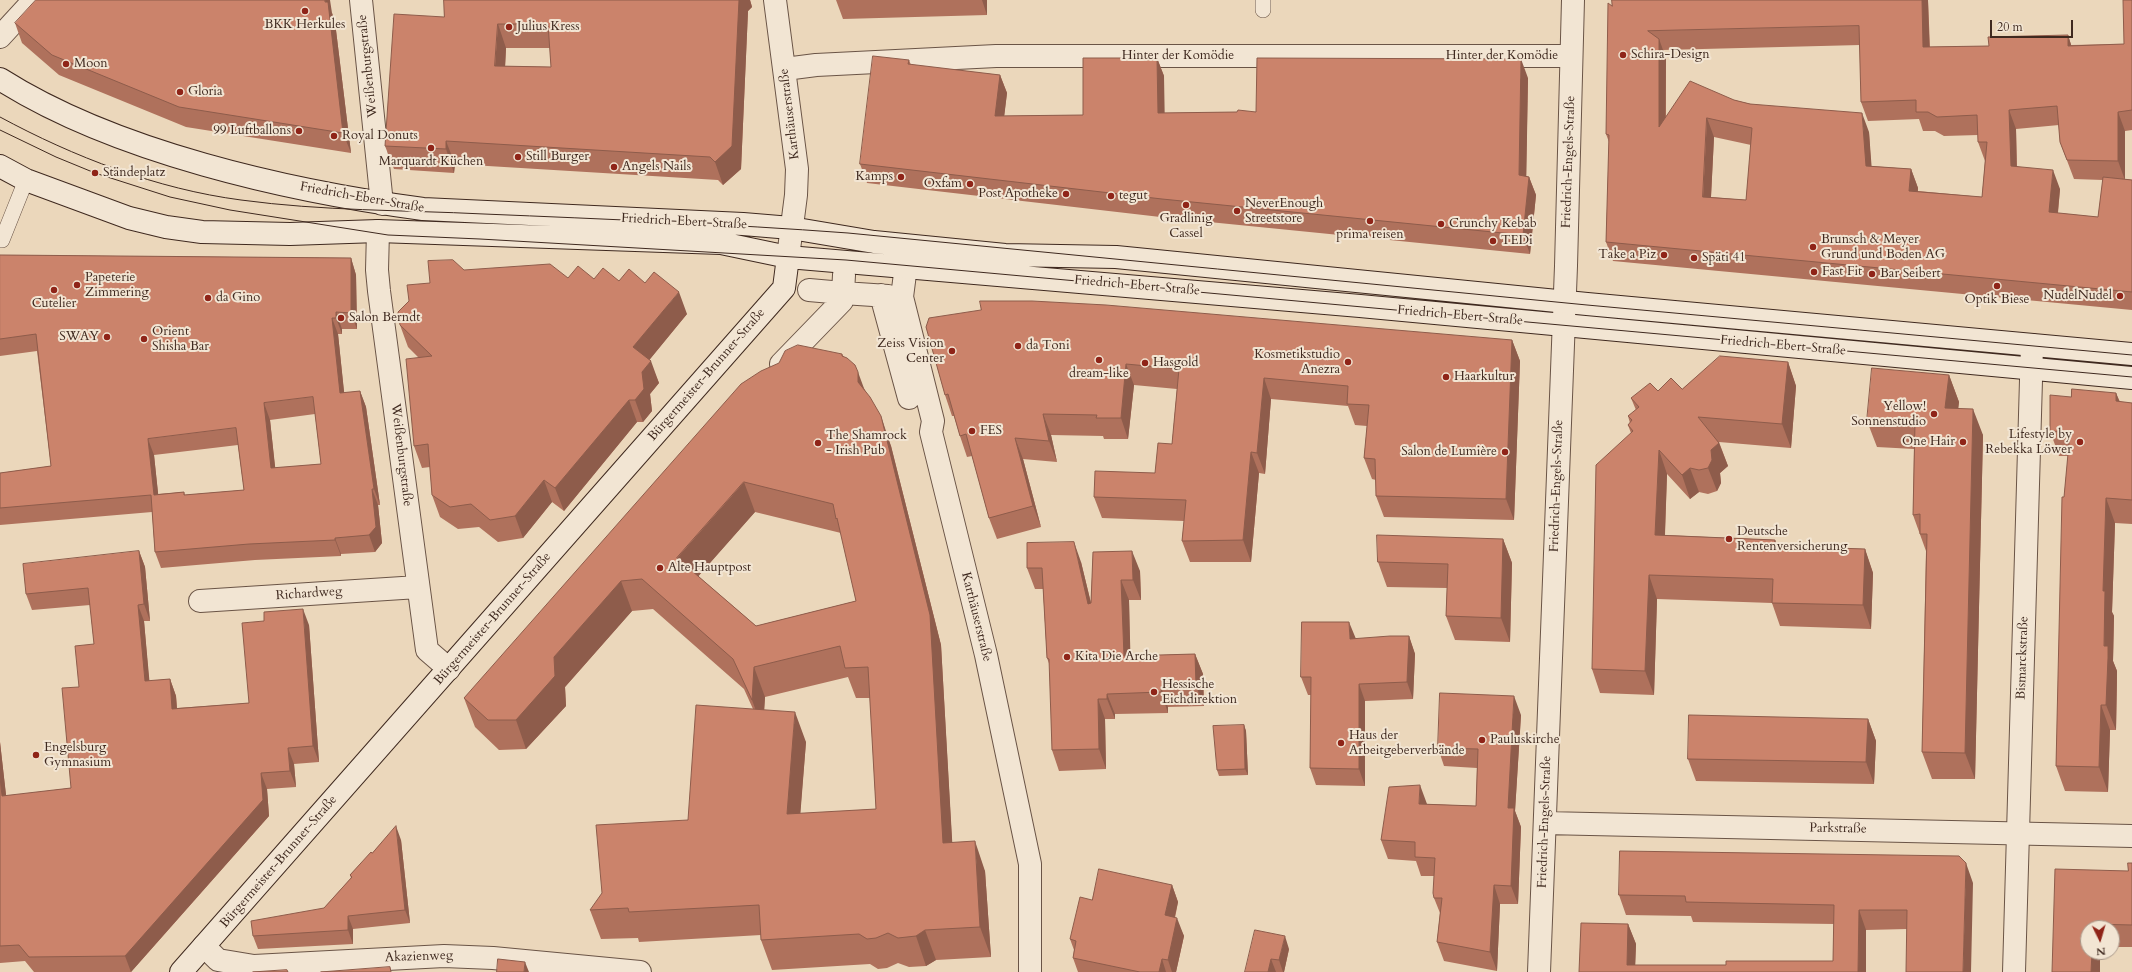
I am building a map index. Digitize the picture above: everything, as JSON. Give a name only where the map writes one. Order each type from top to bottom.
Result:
[{"type":"street","points":[[0,37],[34,0]]},
{"type":"street","name":"Weißenburgstraße","points":[[361,0],[382,204]]},
{"type":"street","name":"Karthäuserstraße","points":[[775,0],[797,169],[796,195],[791,228]]},
{"type":"street","name":"Friedrich-Engels-Straße","points":[[1539,972],[1564,302],[1573,0]]},
{"type":"street","name":"Hinter der Komödie","points":[[785,69],[816,65],[996,56],[1571,56]]},
{"type":"street","name":"Friedrich-Ebert-Straße","points":[[0,79],[19,91],[82,121],[125,138],[193,161],[266,180],[382,204],[464,212],[743,224],[791,228],[874,242],[1005,255],[1116,257],[1564,302],[2132,354]]},
{"type":"street","name":"Friedrich-Ebert-Straße","points":[[0,166],[26,180],[129,218],[166,227],[208,232],[249,234],[378,231],[721,243],[788,257],[906,266],[2132,378]]},
{"type":"street","points":[[721,243],[791,228],[788,257],[874,242]]},
{"type":"street","name":"Weißenburgstraße","points":[[378,231],[377,270],[427,650],[449,669]]},
{"type":"street","name":"Bürgermeister-Brunner-Straße","points":[[181,972],[784,288],[788,257]]},
{"type":"street","name":"Karthäuserstraße","points":[[906,266],[902,297],[933,421],[931,432],[986,655],[1030,864],[1030,972]]},
{"type":"street","points":[[809,290],[844,284],[884,296],[909,398]]},
{"type":"street","points":[[781,364],[842,301],[844,284]]},
{"type":"street","name":"Bismarckstraße","points":[[2014,972],[2032,345]]},
{"type":"street","name":"Richardweg","points":[[200,601],[418,587]]},
{"type":"street","name":"Parkstraße","points":[[1545,823],[2132,836]]},
{"type":"street","name":"Akazienweg","points":[[204,946],[218,960],[254,966],[444,956],[493,958],[640,972]]},
{"type":"lane","points":[[0,240],[2,240],[26,180]]},
{"type":"building","points":[[36,0],[325,0],[325,2],[328,2],[343,133],[179,107],[52,55],[15,23]]},
{"type":"building","points":[[444,0],[739,0],[732,146],[715,162],[710,157],[446,141],[446,149],[385,146],[394,14],[444,17]],"holes":[[[498,24],[548,24],[551,67],[495,66]]]},
{"type":"building","points":[[1612,0],[1922,0],[1923,47],[1989,46],[1988,37],[2068,35],[2068,46],[2124,44],[2123,0],[2132,0],[2132,110],[2118,112],[2118,161],[2067,160],[2060,142],[2057,106],[2009,110],[2011,166],[2053,170],[2049,212],[2098,217],[2103,177],[2132,180],[2132,292],[1606,242],[1609,135],[1606,134],[1608,3],[1612,6]],"holes":[[[1859,26],[1861,102],[1916,100],[1916,112],[1928,112],[1937,117],[1977,115],[1978,142],[1987,142],[1982,197],[1909,191],[1911,169],[1866,166],[1862,113],[1750,104],[1734,100],[1690,81],[1659,127],[1659,39],[1648,31]],[[1707,118],[1752,128],[1746,200],[1703,197]]]},
{"type":"building","points":[[873,56],[909,60],[908,64],[1000,75],[995,116],[1083,115],[1083,58],[1157,58],[1158,113],[1237,112],[1238,110],[1256,112],[1257,58],[1521,59],[1519,175],[1529,177],[1523,235],[1162,199],[860,164]]},
{"type":"building","points":[[0,255],[351,258],[351,313],[336,312],[336,318],[332,318],[340,393],[360,391],[374,489],[372,489],[376,527],[369,535],[335,538],[335,540],[249,544],[155,552],[151,495],[0,508],[0,473],[51,466],[36,334],[0,339]],"holes":[[[313,397],[321,464],[271,468],[264,403]],[[236,428],[244,490],[184,495],[184,492],[154,495],[148,439]]]},
{"type":"building","points":[[453,260],[464,270],[550,264],[568,278],[578,266],[594,279],[603,268],[619,281],[629,269],[645,283],[654,272],[679,292],[633,347],[651,361],[642,372],[644,389],[635,400],[629,400],[555,488],[544,480],[515,516],[490,520],[471,504],[450,507],[432,495],[428,444],[414,446],[406,359],[432,356],[400,325],[398,312],[409,301],[407,285],[430,283],[428,261]]},
{"type":"building","points":[[980,301],[1032,301],[1106,305],[1512,340],[1506,499],[1376,496],[1375,459],[1364,458],[1369,405],[1347,404],[1348,386],[1264,378],[1257,453],[1251,452],[1243,540],[1182,541],[1186,500],[1094,497],[1095,471],[1155,473],[1158,443],[1172,444],[1179,369],[1126,364],[1121,418],[1096,418],[1097,415],[1043,414],[1049,441],[1015,438],[1033,506],[989,518],[966,434],[960,436],[948,394],[945,395],[926,327],[929,318],[981,310]]},
{"type":"building","points":[[798,345],[842,354],[842,356],[847,358],[855,365],[858,372],[858,382],[870,397],[881,416],[930,615],[943,843],[975,841],[980,927],[925,930],[916,936],[898,938],[888,933],[876,938],[867,939],[859,934],[761,940],[759,905],[629,912],[628,908],[590,910],[602,893],[596,825],[688,820],[696,705],[795,712],[787,814],[876,809],[868,667],[845,668],[840,646],[754,667],[752,700],[733,659],[642,579],[621,581],[554,657],[555,676],[516,720],[488,720],[464,698],[741,384],[761,371],[779,363],[785,351]],"holes":[[[744,482],[833,504],[856,601],[756,626],[677,558]]]},
{"type":"building","points":[[1720,356],[1788,362],[1782,424],[1698,417],[1719,443],[1711,450],[1712,460],[1708,468],[1699,470],[1690,468],[1682,475],[1659,450],[1655,535],[1775,540],[1774,546],[1865,549],[1863,605],[1772,603],[1773,579],[1649,575],[1645,671],[1592,669],[1596,465],[1633,431],[1628,425],[1632,420],[1628,416],[1639,407],[1631,398],[1650,383],[1658,391],[1671,378],[1682,389]]},
{"type":"building","points":[[1872,368],[1949,375],[1945,408],[1973,409],[1965,753],[1922,752],[1927,534],[1920,534],[1920,514],[1913,515],[1915,423],[1867,421]]},
{"type":"building","points":[[2072,389],[2116,393],[2116,401],[2132,403],[2132,500],[2106,498],[2103,591],[2105,591],[2104,646],[2108,646],[2108,658],[2106,705],[2101,705],[2099,767],[2056,766],[2062,497],[2064,497],[2070,432],[2050,431],[2050,395],[2071,397]]},
{"type":"building","points":[[1377,535],[1503,539],[1501,618],[1446,616],[1448,564],[1378,562]]},
{"type":"building","points":[[1074,542],[1088,604],[1091,603],[1093,552],[1132,551],[1133,580],[1121,580],[1124,656],[1195,654],[1196,686],[1161,687],[1161,692],[1107,694],[1107,699],[1098,699],[1099,749],[1052,750],[1049,659],[1047,658],[1042,568],[1027,568],[1027,543]]},
{"type":"building","points":[[139,551],[144,604],[138,605],[145,681],[170,679],[172,709],[249,703],[242,623],[264,621],[264,612],[303,609],[313,746],[288,748],[290,771],[261,773],[263,800],[125,956],[29,957],[19,945],[0,946],[0,777],[2,796],[71,788],[62,688],[79,687],[75,646],[94,644],[88,588],[26,594],[23,564]]},
{"type":"building","name":"Haus der Arbeitgeberverbände","points":[[1302,622],[1349,622],[1350,639],[1409,636],[1407,682],[1359,684],[1359,769],[1310,768],[1311,677],[1301,677]]},
{"type":"building","points":[[1440,693],[1514,696],[1508,808],[1514,808],[1511,886],[1494,885],[1490,952],[1437,942],[1442,898],[1434,898],[1433,893],[1435,858],[1415,857],[1415,842],[1381,840],[1389,787],[1420,785],[1419,804],[1476,806],[1478,749],[1438,748]]},
{"type":"building","points":[[1689,715],[1868,719],[1866,762],[1688,759]]},
{"type":"building","points":[[1244,725],[1245,769],[1217,770],[1213,726]]},
{"type":"building","points":[[396,826],[405,910],[348,916],[348,930],[253,936],[251,921],[324,908],[352,877],[350,875]]},
{"type":"building","points":[[1620,851],[1959,856],[1966,863],[1963,972],[1906,972],[1907,910],[1859,910],[1858,972],[1579,972],[1581,923],[1628,924],[1627,965],[1726,965],[1726,961],[1833,961],[1834,905],[1686,902],[1685,896],[1619,895]]},
{"type":"building","points":[[2128,863],[2132,863],[2132,925],[2120,925],[2120,920],[2080,920],[2080,960],[2092,960],[2091,972],[2052,972],[2055,869],[2128,871]]},
{"type":"building","points":[[1099,869],[1172,885],[1165,915],[1177,918],[1168,960],[1162,959],[1159,972],[1140,972],[1073,958],[1076,941],[1070,939],[1080,897],[1092,900]]},
{"type":"building","points":[[1255,930],[1285,936],[1279,960],[1271,959],[1268,972],[1245,972]]},
{"type":"building","points":[[498,959],[525,962],[524,972],[497,972]]},
{"type":"building","points":[[390,967],[391,972],[321,972]]},
{"type":"building","points":[[287,970],[288,972],[253,972]]},
{"type":"tram line","points":[[0,117],[28,132],[87,158],[147,179],[210,195],[271,204],[332,208],[666,222],[848,233],[1587,305],[2132,355]]},
{"type":"tram line","points":[[0,130],[56,157],[95,173],[170,197],[230,210],[388,235],[846,260],[2132,377]]},
{"type":"place","name":"BKK Herkules","points":[[305,11]]},
{"type":"place","name":"Julius Kress","points":[[509,27]]},
{"type":"place","name":"Schira-Design","points":[[1623,55]]},
{"type":"place","name":"Moon","points":[[66,64]]},
{"type":"place","name":"Gloria","points":[[180,92]]},
{"type":"place","name":"99 Luftballons","points":[[299,131]]},
{"type":"place","name":"Royal Donuts","points":[[334,136]]},
{"type":"place","name":"Marquardt Küchen","points":[[431,148]]},
{"type":"place","name":"Still Burger","points":[[518,157]]},
{"type":"place","name":"Angels Nails","points":[[614,167]]},
{"type":"place","name":"Ständeplatz","points":[[95,173]]},
{"type":"place","name":"Kamps","points":[[901,177]]},
{"type":"place","name":"Oxfam","points":[[970,184]]},
{"type":"place","name":"Post Apotheke","points":[[1066,194]]},
{"type":"place","name":"tegut","points":[[1111,196]]},
{"type":"place","name":"Gradlinig Cassel","points":[[1186,205]]},
{"type":"place","name":"NeverEnough Streetstore","points":[[1237,211]]},
{"type":"place","name":"prima reisen","points":[[1370,221]]},
{"type":"place","name":"Crunchy Kebab","points":[[1441,224]]},
{"type":"place","name":"TEDi","points":[[1493,241]]},
{"type":"place","name":"Brunsch & Meyer Grund und Boden AG","points":[[1813,247]]},
{"type":"place","name":"Take a Piz","points":[[1664,255]]},
{"type":"place","name":"Späti 41","points":[[1694,258]]},
{"type":"place","name":"Fast Fit","points":[[1814,272]]},
{"type":"place","name":"Bar Seibert","points":[[1872,274]]},
{"type":"place","name":"Papeterie Zimmering","points":[[77,285]]},
{"type":"place","name":"Optik Biese","points":[[1997,286]]},
{"type":"place","name":"Cutelier","points":[[54,290]]},
{"type":"place","name":"NudelNudel","points":[[2120,296]]},
{"type":"place","name":"da Gino","points":[[208,298]]},
{"type":"place","name":"Salon Berndt","points":[[341,318]]},
{"type":"place","name":"SWAY","points":[[107,337]]},
{"type":"place","name":"Orient Shisha Bar","points":[[144,339]]},
{"type":"place","name":"da Toni","points":[[1018,346]]},
{"type":"place","name":"Zeiss Vision Center","points":[[952,351]]},
{"type":"place","name":"dream-like","points":[[1099,360]]},
{"type":"place","name":"Kosmetikstudio Anezra","points":[[1348,362]]},
{"type":"place","name":"Hasgold","points":[[1145,363]]},
{"type":"place","name":"Haarkultur","points":[[1446,377]]},
{"type":"place","name":"Yellow! Sonnenstudio","points":[[1934,414]]},
{"type":"place","name":"FES","points":[[972,431]]},
{"type":"place","name":"One Hair","points":[[1963,442]]},
{"type":"place","name":"Lifestyle by Rebekka Löwer","points":[[2080,442]]},
{"type":"place","name":"The Shamrock - Irish Pub","points":[[818,443]]},
{"type":"place","name":"Salon de Lumière","points":[[1505,452]]},
{"type":"place","name":"Deutsche Rentenversicherung","points":[[1729,539]]},
{"type":"place","name":"Alte Hauptpost","points":[[660,568]]},
{"type":"place","name":"Kita Die Arche","points":[[1067,657]]},
{"type":"place","name":"Hessische Eichdirektion","points":[[1154,692]]},
{"type":"place","name":"Pauluskirche","points":[[1482,740]]},
{"type":"place","name":"Haus der Arbeitgeberverbände","points":[[1341,743]]},
{"type":"place","name":"Engelsburg Gymnasium","points":[[36,755]]}]
